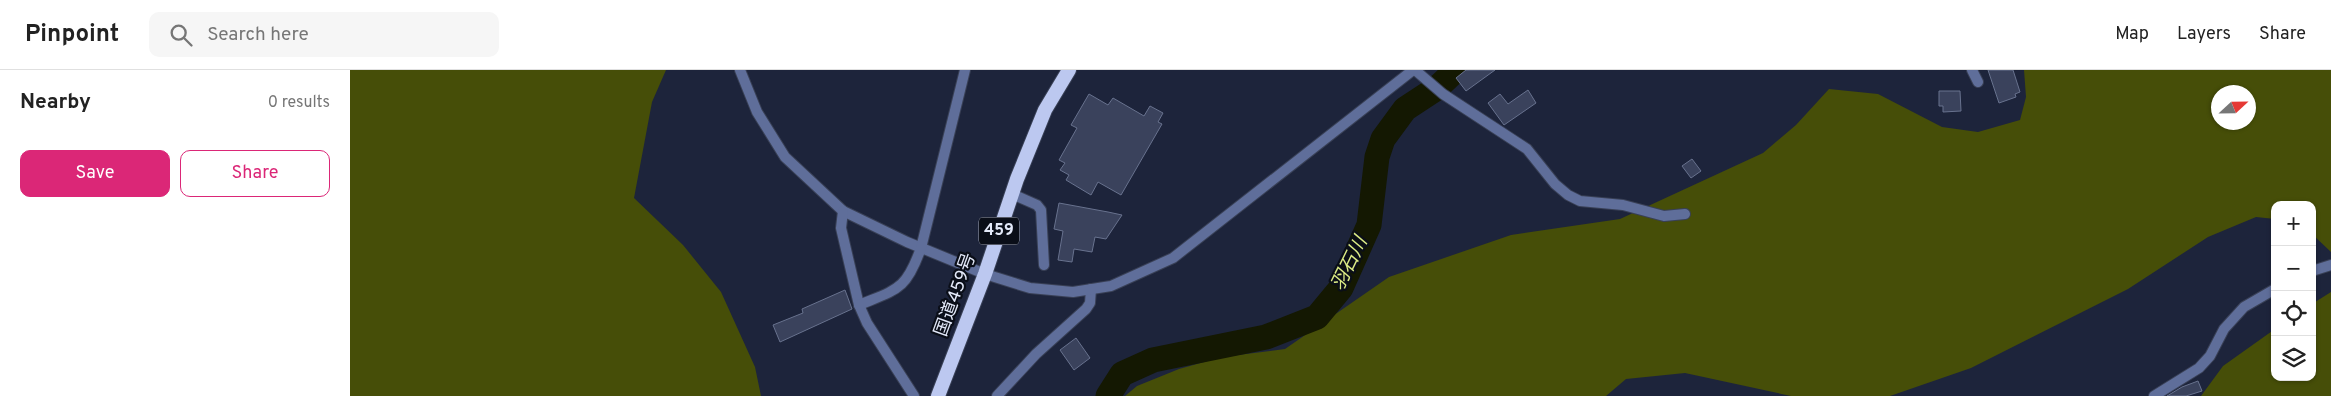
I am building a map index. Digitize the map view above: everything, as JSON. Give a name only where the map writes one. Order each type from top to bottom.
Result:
[{"type":"highway","name":"国道459号","points":[[938,396],[1045,110],[1069,70]]},
{"type":"street","points":[[740,70],[757,112],[785,157],[843,211],[921,248],[985,274],[1030,288],[1073,292],[1111,286],[1173,258],[1414,70],[1442,94],[1527,149],[1555,184],[1580,201],[1623,205],[1664,216],[1684,214]]},
{"type":"street","points":[[859,305],[896,290],[906,282],[912,273],[921,248],[965,70]]},
{"type":"street","points":[[1972,70],[1978,82]]},
{"type":"street","points":[[1012,194],[1037,205],[1042,210],[1044,265]]},
{"type":"street","points":[[843,211],[841,228],[859,305],[867,323],[914,396]]},
{"type":"street","points":[[2316,270],[2331,265]]},
{"type":"street","points":[[997,396],[1036,354],[1090,304],[1091,290]]},
{"type":"street","points":[[2154,396],[2199,368],[2210,356],[2224,329],[2244,307],[2272,291]]},
{"type":"green space","points":[[350,70],[666,70],[652,102],[634,198],[683,245],[721,292],[755,367],[761,396],[350,396]]},
{"type":"green space","points":[[2024,70],[2331,70],[2331,252],[2316,238],[2316,201],[2271,201],[2271,219],[2256,217],[2208,237],[2128,289],[1971,368],[1890,396],[1791,396],[1685,373],[1626,379],[1606,396],[1125,396],[1137,386],[1179,369],[1222,357],[1285,349],[1389,277],[1511,235],[1620,219],[1763,153],[1796,125],[1829,89],[1878,94],[1942,127],[1978,132],[2020,120],[2026,97]]},
{"type":"green space","points":[[2331,292],[2331,396],[2201,396],[2223,366],[2271,332],[2271,381],[2316,381],[2316,301]]},
{"type":"building","points":[[1466,70],[1495,70],[1466,91],[1456,78]]},
{"type":"building","points":[[1988,70],[2013,70],[2020,92],[2015,94],[2016,97],[1999,103]]},
{"type":"building","points":[[1528,90],[1536,103],[1504,125],[1488,103],[1500,94],[1508,104]]},
{"type":"building","points":[[1939,91],[1960,91],[1961,111],[1943,112],[1943,106],[1939,106]]},
{"type":"building","points":[[1089,94],[1108,105],[1113,98],[1144,116],[1150,106],[1163,113],[1158,122],[1162,124],[1121,195],[1098,182],[1091,195],[1066,180],[1069,175],[1060,170],[1065,163],[1059,160],[1077,128],[1071,125]]},
{"type":"building","points":[[1692,159],[1701,171],[1691,178],[1682,166]]},
{"type":"building","points":[[1059,203],[1122,215],[1106,239],[1095,237],[1092,252],[1074,249],[1072,262],[1058,260],[1063,231],[1054,229]]},
{"type":"building","points":[[845,290],[852,309],[780,342],[773,325],[803,313],[802,309]]},
{"type":"building","points":[[1076,338],[1090,358],[1074,370],[1060,350]]},
{"type":"building","points":[[2198,381],[2202,391],[2186,396],[2167,396],[2182,387]]},
{"type":"waterway","name":"羽石川","points":[[1108,396],[1122,374],[1153,360],[1266,337],[1317,317],[1341,288],[1369,225],[1377,157],[1383,139],[1405,109],[1437,88],[1456,70]]}]
